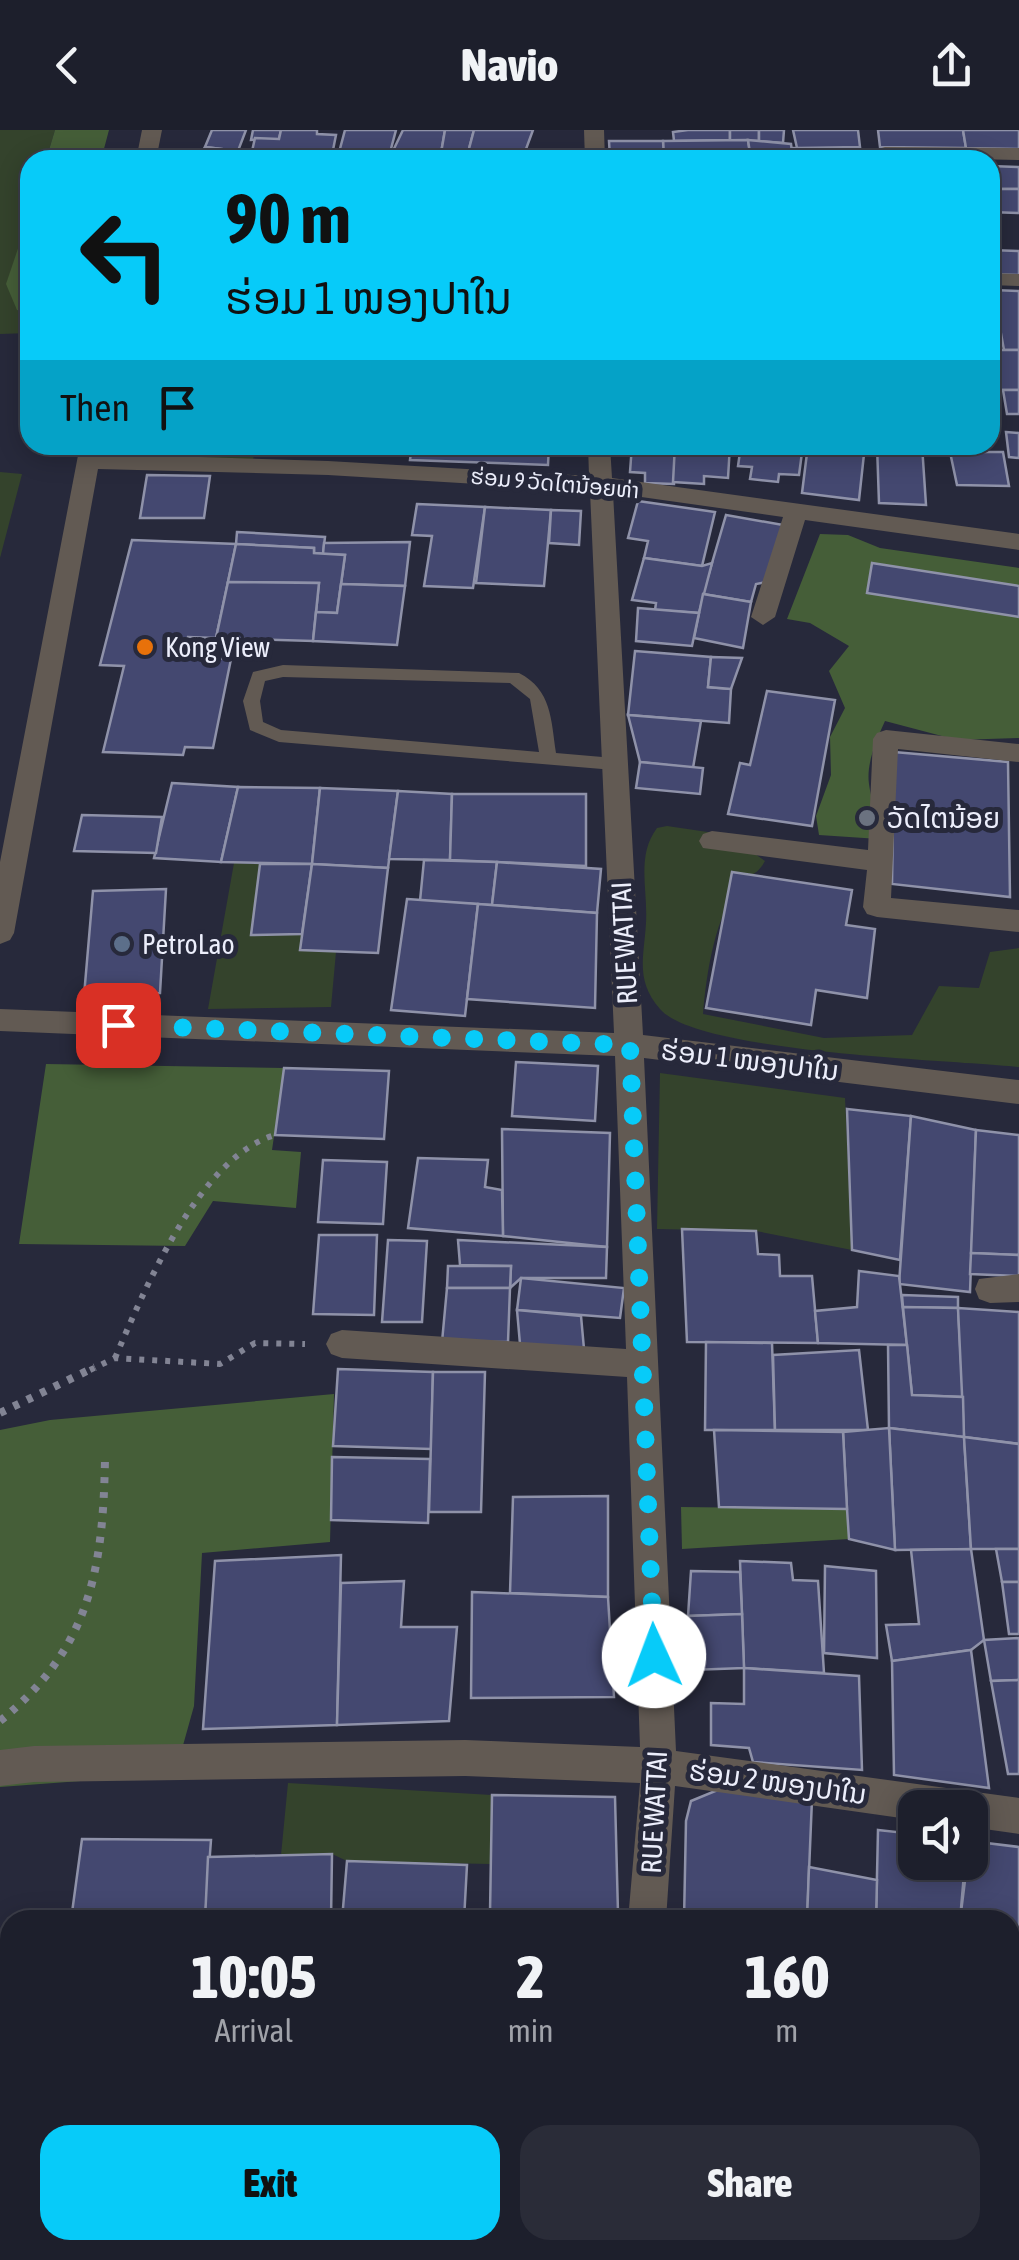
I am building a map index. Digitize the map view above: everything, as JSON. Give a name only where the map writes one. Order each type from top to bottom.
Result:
[{"type":"street","points":[[0,934],[89,455]]},
{"type":"street","name":"ຮ່ອມ 9 ວັດໄຕນ້ອຍທ່າ","points":[[121,455],[600,484],[1019,542]]},
{"type":"street","name":"RUE WATTAI","points":[[599,455],[630,1045],[659,1766],[649,1910]]},
{"type":"street","points":[[763,617],[797,510]]},
{"type":"street","points":[[1019,752],[886,739],[878,907],[1019,920]]},
{"type":"street","points":[[712,841],[880,862]]},
{"type":"street","name":"ຮ່ອມ 1 ໜອງປາໃນ","points":[[0,1020],[630,1045],[1019,1092]]},
{"type":"street","points":[[342,1344],[640,1364]]},
{"type":"street","name":"ຮ່ອມ 2 ໜອງປາໃນ","points":[[0,1768],[34,1764],[465,1758],[659,1766],[898,1800]]},
{"type":"street","points":[[988,1812],[1019,1816]]},
{"type":"lane","points":[[548,756],[539,694],[529,683],[512,676],[284,671],[260,676],[253,687],[250,712],[256,726],[278,736],[614,764]]},
{"type":"path","points":[[115,1358],[153,1271],[185,1213],[208,1184],[262,1138],[275,1135]]},
{"type":"path","points":[[0,1413],[115,1358],[220,1364],[255,1343],[342,1344]]},
{"type":"path","points":[[0,1721],[16,1710],[74,1637],[101,1553],[105,1459]]},
{"type":"green space","points":[[0,130],[55,130],[49,150],[20,150],[17,310],[20,333],[0,334]]},
{"type":"green space","points":[[55,130],[109,130],[104,150],[49,150]]},
{"type":"green space","points":[[20,243],[20,312],[6,284]]},
{"type":"green space","points":[[120,455],[254,455],[253,459],[120,458]]},
{"type":"green space","points":[[0,472],[22,474],[0,558]]},
{"type":"green space","points":[[820,534],[848,535],[880,548],[1019,568],[1019,738],[957,740],[885,721],[868,776],[879,839],[819,835],[816,816],[831,775],[830,737],[845,708],[829,671],[849,646],[810,623],[787,619]]},
{"type":"green space","points":[[657,828],[728,835],[765,861],[733,894],[725,910],[710,963],[703,1014],[824,1038],[912,1035],[939,986],[979,988],[990,952],[1019,948],[1019,1067],[772,1045],[683,1024],[660,1009],[644,978],[645,861]]},
{"type":"green space","points":[[234,863],[260,864],[251,935],[302,934],[300,950],[336,952],[331,1007],[208,1009]]},
{"type":"green space","points":[[46,1064],[284,1068],[272,1150],[301,1152],[296,1208],[213,1201],[185,1246],[19,1244]]},
{"type":"green space","points":[[660,1073],[845,1098],[852,1250],[756,1231],[657,1229]]},
{"type":"green space","points":[[334,1394],[330,1542],[202,1553],[194,1706],[175,1774],[0,1787],[0,1430],[50,1420]]},
{"type":"green space","points":[[681,1507],[847,1509],[849,1539],[682,1549]]},
{"type":"green space","points":[[288,1783],[492,1795],[490,1864],[347,1861],[332,1854],[281,1855]]},
{"type":"building","points":[[212,130],[246,130],[238,150],[205,147]]},
{"type":"building","points":[[253,130],[281,130],[279,139],[251,140]]},
{"type":"building","points":[[281,130],[317,130],[317,134],[336,135],[333,150],[252,150],[255,138],[279,139]]},
{"type":"building","points":[[345,130],[396,130],[391,150],[340,150]]},
{"type":"building","points":[[403,130],[445,130],[442,150],[393,150]]},
{"type":"building","points":[[445,130],[474,130],[469,150],[442,150]]},
{"type":"building","points":[[474,130],[533,130],[526,150],[469,150]]},
{"type":"building","points":[[730,130],[730,140],[674,141],[673,132]]},
{"type":"building","points":[[730,130],[759,130],[759,141],[730,140]]},
{"type":"building","points":[[759,130],[784,130],[783,143],[759,141]]},
{"type":"building","points":[[793,130],[858,130],[860,147],[797,148]]},
{"type":"building","points":[[878,130],[963,130],[966,148],[880,147]]},
{"type":"building","points":[[963,130],[1019,130],[1019,149],[966,148]]},
{"type":"building","points":[[748,140],[750,150],[663,150],[663,141]]},
{"type":"building","points":[[748,140],[791,144],[792,150],[750,150]]},
{"type":"building","points":[[609,141],[663,141],[664,150],[610,150]]},
{"type":"building","points":[[1000,166],[1019,167],[1019,189],[1000,189]]},
{"type":"building","points":[[1000,189],[1019,189],[1019,213],[1000,212]]},
{"type":"building","points":[[1000,250],[1019,251],[1019,275],[1000,274]]},
{"type":"building","points":[[1000,290],[1019,291],[1019,350],[1004,350]]},
{"type":"building","points":[[1000,350],[1019,350],[1019,390],[1000,390]]},
{"type":"building","points":[[1003,390],[1019,390],[1019,414],[1007,414]]},
{"type":"building","points":[[1006,432],[1019,433],[1019,458],[1009,457]]},
{"type":"building","points":[[1003,452],[1009,486],[957,485],[951,455]]},
{"type":"building","points":[[411,455],[548,455],[548,465],[410,460]]},
{"type":"building","points":[[631,455],[675,455],[674,484],[645,483],[645,473],[630,472]]},
{"type":"building","points":[[674,455],[729,455],[728,478],[704,476],[704,484],[673,482]]},
{"type":"building","points":[[740,455],[802,455],[799,475],[779,474],[778,482],[750,479],[752,467],[738,466]]},
{"type":"building","points":[[807,455],[864,455],[859,500],[802,493]]},
{"type":"building","points":[[877,455],[923,455],[926,505],[879,503]]},
{"type":"building","points":[[147,475],[210,476],[204,518],[140,518]]},
{"type":"building","points":[[638,501],[715,512],[702,566],[644,558],[648,541],[628,538]]},
{"type":"building","points":[[417,504],[485,507],[473,588],[424,586],[432,536],[412,535]]},
{"type":"building","points":[[485,507],[551,510],[544,586],[476,583]]},
{"type":"building","points":[[551,510],[581,511],[579,545],[549,543]]},
{"type":"building","points":[[726,515],[783,525],[767,582],[756,584],[751,602],[703,594]]},
{"type":"building","points":[[237,532],[325,537],[323,554],[314,553],[314,548],[236,544]]},
{"type":"building","name":"Kong View","points":[[132,540],[236,544],[216,638],[188,637],[183,657],[231,659],[213,748],[185,747],[183,755],[103,752],[124,666],[100,665]]},
{"type":"building","points":[[410,542],[405,586],[341,584],[345,555],[323,554],[324,543]]},
{"type":"building","points":[[236,544],[314,548],[314,553],[345,555],[337,613],[316,612],[319,583],[228,582]]},
{"type":"building","points":[[644,558],[702,566],[712,563],[699,613],[655,610],[656,603],[632,600]]},
{"type":"building","points":[[872,563],[1019,586],[1019,617],[867,593]]},
{"type":"building","points":[[228,582],[319,583],[313,641],[216,638]]},
{"type":"building","points":[[341,584],[405,586],[397,645],[313,641],[316,612],[337,613]]},
{"type":"building","points":[[703,594],[751,602],[743,648],[694,638]]},
{"type":"building","points":[[638,608],[699,613],[692,646],[636,641]]},
{"type":"building","points":[[635,651],[711,657],[708,687],[731,689],[729,723],[628,715]]},
{"type":"building","points":[[711,657],[742,658],[731,689],[708,687]]},
{"type":"building","points":[[767,691],[835,700],[812,826],[728,814],[740,763],[750,765]]},
{"type":"building","points":[[628,715],[701,721],[693,768],[640,762]]},
{"type":"building","name":"ວັດໄຕນ້ອຍ","points":[[894,752],[1008,762],[1010,897],[892,884]]},
{"type":"building","points":[[640,762],[703,768],[700,794],[636,788]]},
{"type":"building","points":[[172,783],[238,787],[221,862],[154,858]]},
{"type":"building","points":[[238,787],[320,788],[312,864],[221,862]]},
{"type":"building","points":[[320,788],[398,791],[388,868],[312,864]]},
{"type":"building","points":[[398,791],[452,794],[450,860],[389,859]]},
{"type":"building","points":[[452,794],[586,794],[586,866],[450,860]]},
{"type":"building","points":[[82,815],[162,817],[156,853],[74,851]]},
{"type":"building","points":[[424,860],[497,862],[492,905],[420,901]]},
{"type":"building","points":[[497,862],[601,869],[597,913],[492,905]]},
{"type":"building","points":[[260,864],[312,864],[302,934],[251,935]]},
{"type":"building","points":[[312,864],[388,868],[378,953],[300,950]]},
{"type":"building","points":[[732,872],[852,890],[846,925],[875,929],[867,998],[816,990],[811,1025],[706,1008]]},
{"type":"building","points":[[166,889],[160,993],[84,996],[93,891]]},
{"type":"building","points":[[407,899],[478,904],[465,1016],[391,1010]]},
{"type":"building","points":[[478,904],[597,913],[595,1008],[467,999]]},
{"type":"building","points":[[516,1062],[598,1066],[595,1121],[512,1116]]},
{"type":"building","points":[[284,1068],[389,1071],[384,1139],[275,1135]]},
{"type":"building","points":[[847,1109],[911,1116],[900,1260],[852,1250]]},
{"type":"building","points":[[911,1116],[976,1130],[970,1292],[899,1284]]},
{"type":"building","points":[[502,1129],[610,1133],[607,1247],[503,1236]]},
{"type":"building","points":[[976,1130],[1019,1135],[1019,1255],[971,1253]]},
{"type":"building","points":[[418,1158],[488,1160],[485,1187],[502,1190],[503,1236],[408,1228]]},
{"type":"building","points":[[323,1160],[387,1162],[383,1224],[318,1222]]},
{"type":"building","points":[[682,1229],[756,1231],[758,1254],[779,1255],[780,1276],[812,1276],[818,1343],[687,1342]]},
{"type":"building","points":[[319,1235],[377,1235],[374,1315],[313,1314]]},
{"type":"building","points":[[388,1240],[427,1241],[422,1322],[382,1322]]},
{"type":"building","points":[[458,1240],[607,1247],[606,1278],[521,1278],[510,1288],[511,1266],[460,1265]]},
{"type":"building","points":[[971,1253],[1019,1255],[1019,1276],[970,1274]]},
{"type":"building","points":[[448,1266],[511,1266],[510,1288],[447,1288]]},
{"type":"building","points":[[859,1271],[899,1276],[907,1345],[818,1343],[815,1311],[857,1307]]},
{"type":"building","points":[[521,1278],[624,1288],[620,1318],[517,1310]]},
{"type":"building","points":[[447,1288],[510,1288],[508,1342],[442,1342]]},
{"type":"building","points":[[902,1295],[958,1297],[958,1308],[903,1307]]},
{"type":"building","points":[[903,1307],[958,1308],[963,1397],[912,1395]]},
{"type":"building","points":[[958,1308],[1019,1312],[1019,1444],[964,1437]]},
{"type":"building","points":[[517,1310],[581,1316],[584,1349],[520,1344]]},
{"type":"building","points":[[706,1342],[772,1343],[775,1430],[705,1430]]},
{"type":"building","points":[[888,1345],[907,1345],[912,1395],[963,1397],[964,1437],[889,1428]]},
{"type":"building","points":[[859,1350],[868,1430],[775,1430],[773,1355]]},
{"type":"building","points":[[338,1369],[433,1372],[431,1449],[333,1446]]},
{"type":"building","points":[[433,1372],[485,1372],[481,1512],[429,1512]]},
{"type":"building","points":[[889,1428],[964,1437],[971,1549],[895,1550]]},
{"type":"building","points":[[889,1428],[895,1550],[849,1539],[843,1432]]},
{"type":"building","points":[[714,1430],[843,1432],[847,1509],[719,1507]]},
{"type":"building","points":[[964,1437],[1019,1444],[1019,1549],[971,1549]]},
{"type":"building","points":[[332,1457],[430,1459],[428,1523],[331,1520]]},
{"type":"building","points":[[608,1496],[608,1597],[510,1593],[513,1497]]},
{"type":"building","points":[[971,1549],[984,1640],[971,1650],[892,1661],[886,1625],[919,1624],[911,1550]]},
{"type":"building","points":[[996,1549],[1019,1549],[1019,1582],[1002,1582]]},
{"type":"building","points":[[341,1555],[337,1725],[203,1729],[215,1561]]},
{"type":"building","points":[[740,1561],[791,1563],[793,1580],[818,1581],[824,1673],[744,1668]]},
{"type":"building","points":[[825,1566],[876,1571],[877,1658],[824,1653]]},
{"type":"building","points":[[691,1571],[740,1572],[742,1614],[688,1616]]},
{"type":"building","points":[[404,1581],[401,1627],[457,1627],[449,1721],[337,1725],[341,1583]]},
{"type":"building","points":[[1002,1582],[1019,1582],[1019,1634],[1009,1634]]},
{"type":"building","points":[[472,1592],[608,1597],[614,1697],[471,1698]]},
{"type":"building","points":[[742,1614],[744,1668],[691,1670],[688,1616]]},
{"type":"building","points":[[1019,1638],[1019,1680],[991,1681],[984,1640]]},
{"type":"building","points":[[971,1650],[989,1788],[894,1775],[892,1661]]},
{"type":"building","points":[[744,1668],[859,1676],[862,1770],[753,1762],[749,1748],[711,1745],[711,1703],[744,1704]]},
{"type":"building","points":[[1019,1680],[1019,1774],[1008,1774],[991,1681]]},
{"type":"building","points":[[720,1789],[812,1799],[807,1910],[684,1910],[686,1821],[691,1801]]},
{"type":"building","points":[[492,1795],[615,1797],[618,1910],[490,1910]]},
{"type":"building","points":[[878,1830],[898,1832],[898,1880],[963,1880],[961,1910],[876,1910]]},
{"type":"building","points":[[82,1839],[211,1840],[206,1910],[72,1910]]},
{"type":"building","points":[[988,1843],[1019,1847],[1019,1910],[961,1910],[965,1880],[988,1880]]},
{"type":"building","points":[[332,1854],[331,1910],[205,1910],[208,1857]]},
{"type":"building","points":[[347,1861],[467,1865],[465,1910],[343,1910]]},
{"type":"building","points":[[809,1867],[877,1880],[876,1910],[807,1910]]},
{"type":"place","name":"Kong View","points":[[145,647]]},
{"type":"place","name":"ວັດໄຕນ້ອຍ","points":[[867,818]]},
{"type":"place","name":"PetroLao","points":[[122,944]]},
{"type":"route","points":[[118,1025],[630,1045],[654,1656]]}]
